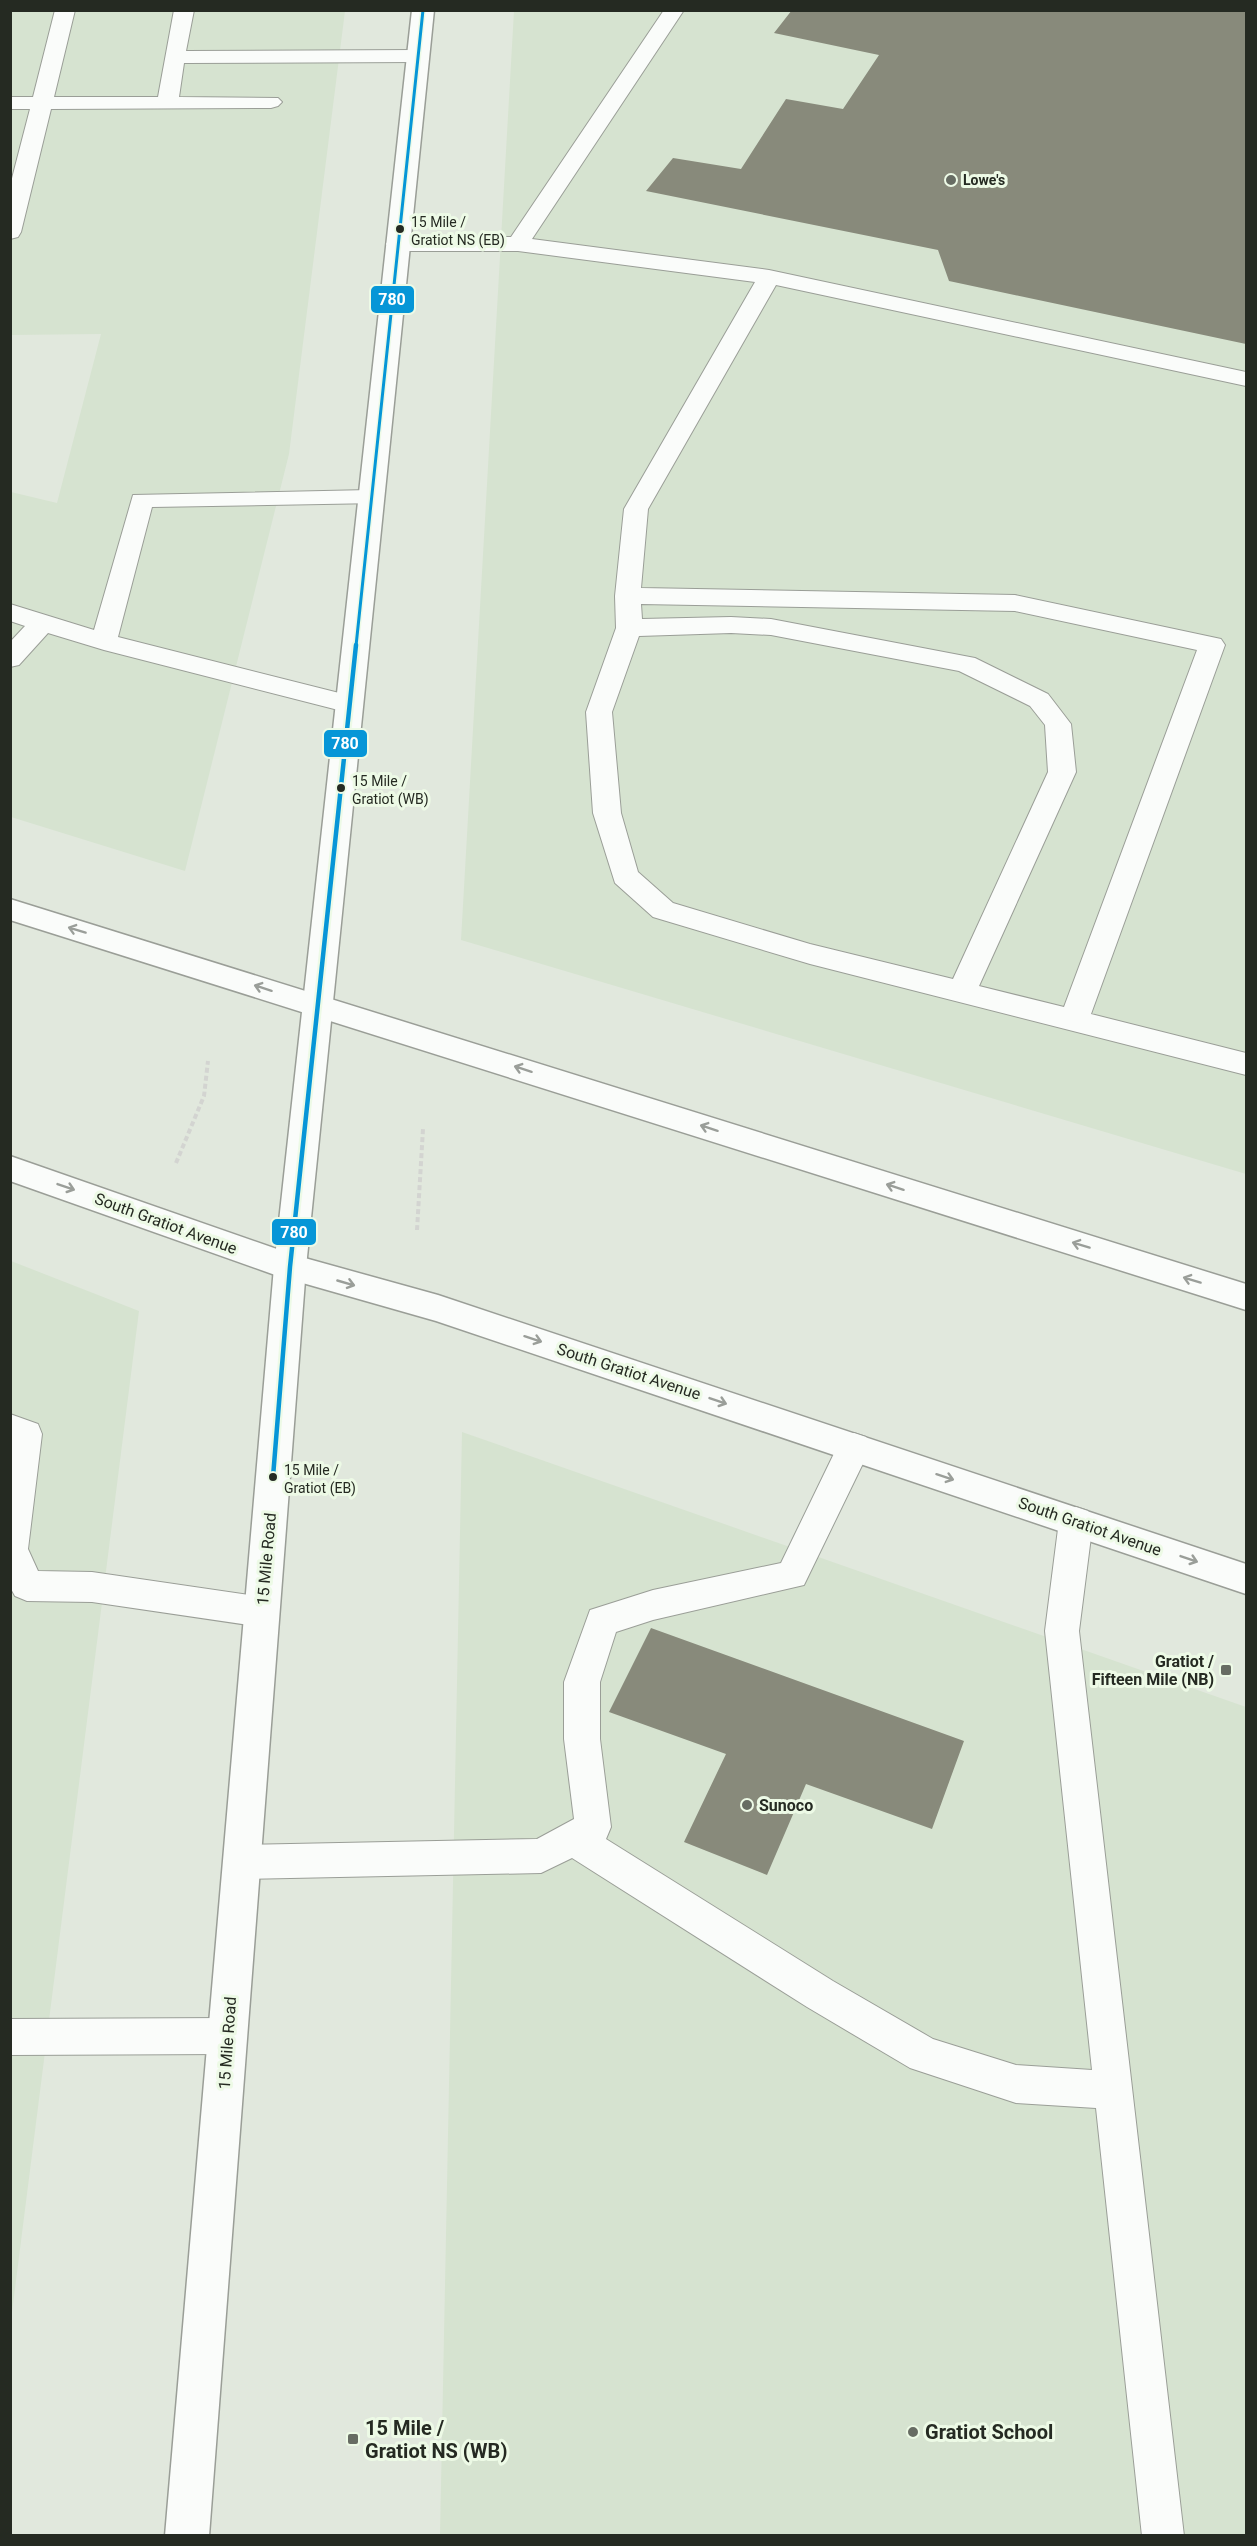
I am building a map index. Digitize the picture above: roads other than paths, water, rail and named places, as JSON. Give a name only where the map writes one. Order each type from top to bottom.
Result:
[{"type":"main road","name":"15 Mile Road","points":[[188,2535],[290,1267],[423,10]]},
{"type":"main road","points":[[10,909],[1246,1297]]},
{"type":"main road","name":"South Gratiot Avenue","points":[[10,1168],[290,1267],[438,1308],[1246,1579]]},
{"type":"lane","points":[[10,232],[65,10]]},
{"type":"lane","points":[[167,103],[184,10]]},
{"type":"lane","points":[[518,244],[674,10]]},
{"type":"lane","points":[[175,57],[418,56]]},
{"type":"lane","points":[[10,103],[271,102]]},
{"type":"lane","points":[[397,244],[518,244],[769,277],[1246,380]]},
{"type":"lane","points":[[769,277],[636,509],[628,596],[629,628],[599,712],[607,813],[625,876],[663,910],[810,954],[1246,1064]]},
{"type":"lane","points":[[104,642],[142,500],[370,498]]},
{"type":"lane","points":[[628,596],[1015,603],[1212,645],[1074,1020]]},
{"type":"lane","points":[[10,612],[104,642],[350,704]]},
{"type":"lane","points":[[10,659],[44,621]]},
{"type":"lane","points":[[629,628],[731,625],[771,627],[966,664],[1039,700],[1059,724],[1062,772],[962,991]]},
{"type":"lane","points":[[10,1427],[26,1434],[11,1549],[27,1586],[92,1587],[262,1612]]},
{"type":"lane","points":[[241,1862],[541,1856],[592,1827],[582,1739],[582,1682],[602,1622],[653,1605],[792,1575],[854,1447]]},
{"type":"lane","points":[[1076,1521],[1062,1631],[1163,2535]]},
{"type":"lane","points":[[573,1838],[820,1994],[924,2055],[1016,2084],[1113,2090]]},
{"type":"lane","points":[[10,2037],[227,2036]]},
{"type":"place","name":"Lowe's","points":[[951,180]]},
{"type":"place","name":"15 Mile / Gratiot NS (EB)","points":[[400,229]]},
{"type":"place","name":"15 Mile / Gratiot (WB)","points":[[341,788]]},
{"type":"place","name":"15 Mile / Gratiot (EB)","points":[[273,1477]]},
{"type":"place","name":"Gratiot / Fifteen Mile (NB)","points":[[1226,1670]]},
{"type":"place","name":"Sunoco","points":[[747,1805]]},
{"type":"place","name":"Gratiot School","points":[[913,2432]]},
{"type":"place","name":"15 Mile / Gratiot NS (WB)","points":[[353,2439]]}]
